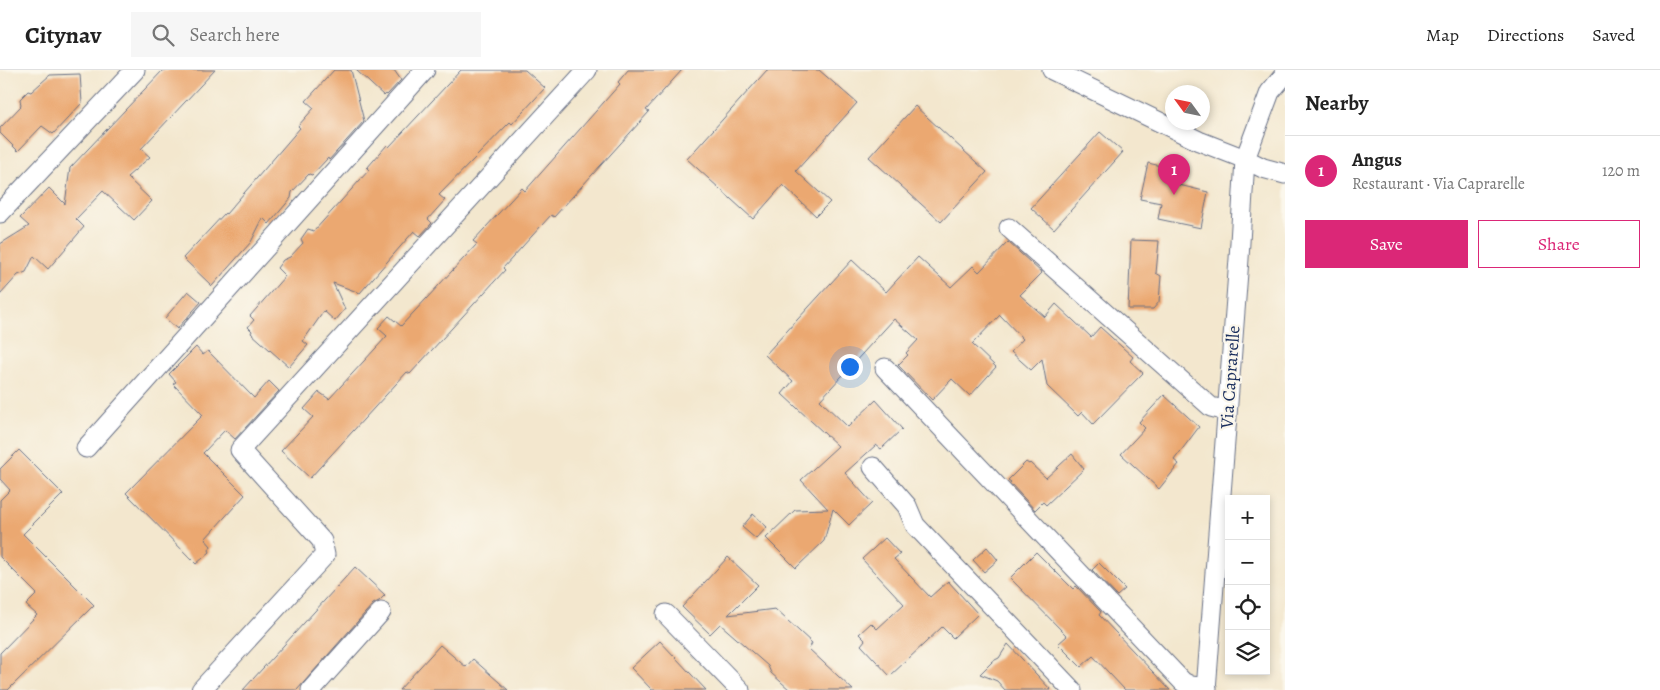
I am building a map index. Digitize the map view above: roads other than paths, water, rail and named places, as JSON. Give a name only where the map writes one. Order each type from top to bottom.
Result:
[{"type":"street","points":[[0,213],[135,70]]},
{"type":"street","points":[[86,448],[425,70]]},
{"type":"street","points":[[201,690],[325,556],[322,541],[240,450],[587,70]]},
{"type":"street","points":[[1052,70],[1199,141],[1263,168],[1285,174]]},
{"type":"street","name":"Via Caprarelle","points":[[1206,689],[1245,159],[1270,92],[1285,74]]},
{"type":"street","points":[[1009,228],[1211,407],[1227,411]]},
{"type":"street","points":[[885,368],[1183,682],[1206,689]]},
{"type":"street","points":[[873,467],[907,506],[915,525],[1072,690]]},
{"type":"street","points":[[311,690],[381,612]]},
{"type":"street","points":[[666,614],[740,690]]},
{"type":"place","name":"Angus","points":[[1174,195]]}]
